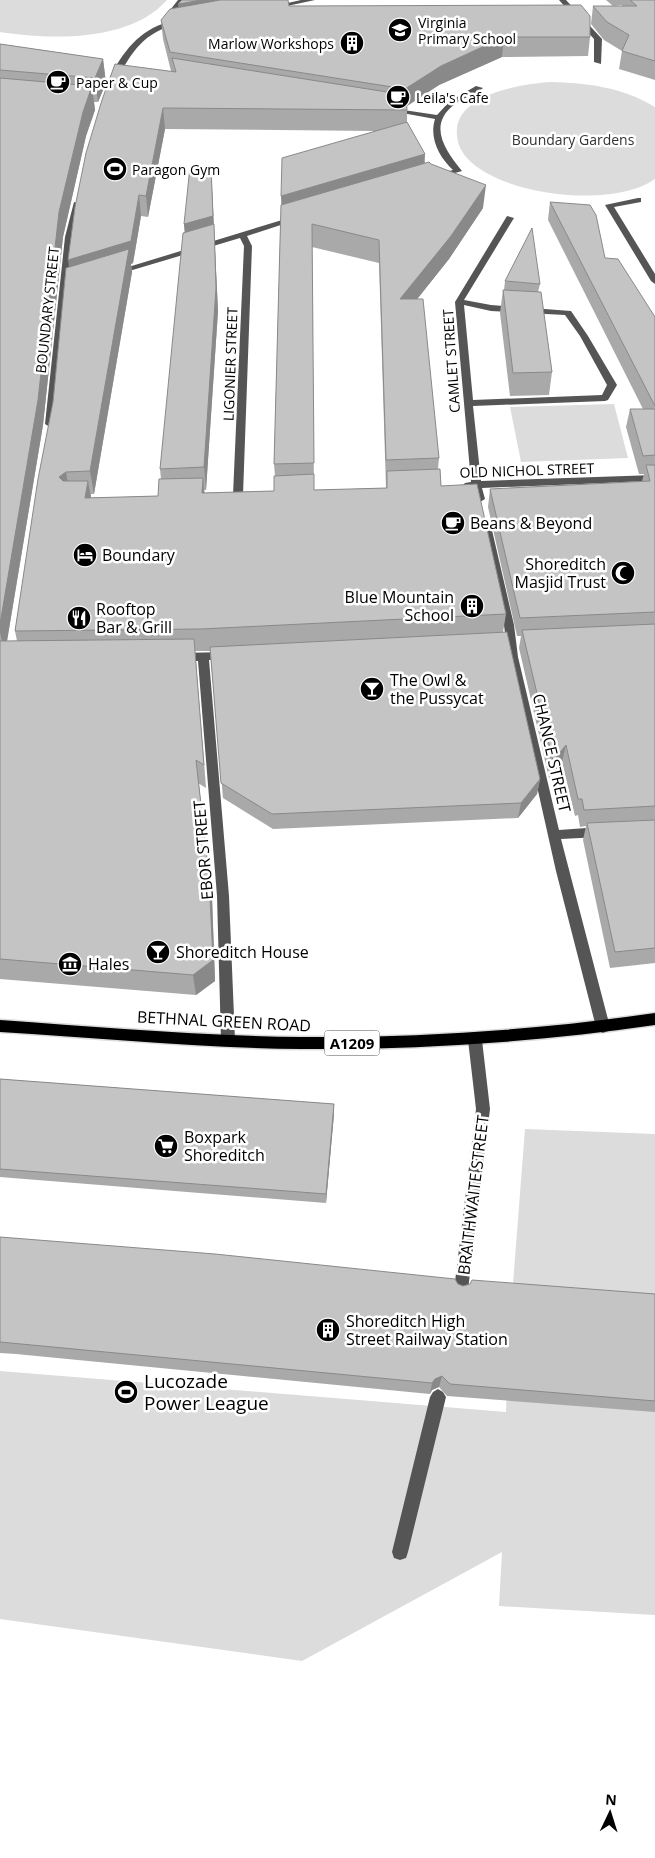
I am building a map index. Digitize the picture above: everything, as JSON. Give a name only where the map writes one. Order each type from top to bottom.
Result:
[{"type":"main road","name":"BETHNAL GREEN ROAD","points":[[0,1026],[228,1040],[342,1043],[475,1040],[603,1027],[655,1019]]},
{"type":"street","points":[[172,23],[170,14],[182,0]]},
{"type":"street","points":[[267,8],[312,0]]},
{"type":"street","points":[[562,0],[598,38],[598,62]]},
{"type":"street","points":[[111,84],[123,57],[147,34],[172,23],[182,21]]},
{"type":"street","points":[[431,179],[458,171],[448,162],[438,144],[437,134],[440,118],[444,110],[455,100],[479,88]]},
{"type":"street","points":[[382,109],[440,118]]},
{"type":"street","name":"BOUNDARY STREET","points":[[48,434],[68,287],[69,237],[80,191]]},
{"type":"street","points":[[638,200],[608,205],[655,281]]},
{"type":"street","points":[[106,275],[307,216]]},
{"type":"street","name":"CAMLET STREET","points":[[476,485],[459,302],[510,218]]},
{"type":"street","name":"LIGONIER STREET","points":[[242,235],[248,246],[243,365],[234,495],[251,494]]},
{"type":"street","points":[[459,302],[491,308],[568,314],[584,336],[612,384],[605,398],[467,402]]},
{"type":"street","name":"OLD NICHOL STREET","points":[[460,486],[655,478]]},
{"type":"street","name":"CHANCE STREET","points":[[476,485],[516,641],[512,657],[562,871],[603,1027]]},
{"type":"street","points":[[497,642],[516,641]]},
{"type":"street","points":[[174,658],[242,655]]},
{"type":"street","name":"EBOR STREET","points":[[203,657],[223,891],[228,1040]]},
{"type":"street","points":[[555,835],[609,832]]},
{"type":"street","name":"BRAITHWAITE STREET","points":[[461,1290],[483,1109],[475,1040]]},
{"type":"street","points":[[400,1552],[438,1397]]},
{"type":"green space","points":[[0,0],[167,0],[151,14],[132,24],[111,31],[89,35],[42,36],[0,32]]},
{"type":"green space","name":"Boundary Gardens","points":[[550,82],[604,87],[643,100],[655,107],[655,179],[636,188],[613,194],[587,196],[559,194],[506,182],[484,172],[465,156],[460,148],[457,128],[461,116],[469,106],[481,99],[510,88]]},
{"type":"green space","points":[[614,404],[628,458],[521,462],[510,407]]},
{"type":"green space","name":"Lucozade Power League","points":[[525,1129],[655,1134],[655,1615],[499,1606],[502,1552],[302,1661],[0,1619],[0,1371],[506,1412],[508,1348]]},
{"type":"building","points":[[182,0],[201,0],[178,4]]},
{"type":"building","points":[[220,0],[288,0],[289,6],[581,5],[590,16],[590,37],[504,37],[441,66],[405,89],[170,52],[161,20],[170,9]]},
{"type":"building","points":[[630,0],[655,0],[655,61],[622,51],[629,35],[607,22],[593,6],[637,6]]},
{"type":"building","points":[[0,44],[103,59],[95,78],[0,70]]},
{"type":"building","points":[[172,58],[406,95],[407,110],[163,108],[146,196],[139,195],[131,241],[68,260],[75,207],[86,153],[115,64],[176,72]]},
{"type":"building","points":[[0,78],[92,86],[83,112],[59,212],[38,400],[0,624]]},
{"type":"building","points":[[407,122],[425,154],[281,196],[282,158]]},
{"type":"building","points":[[429,162],[486,185],[451,236],[400,299],[423,299],[439,458],[386,460],[379,240],[312,224],[314,463],[274,464],[281,205]]},
{"type":"building","points":[[190,167],[211,167],[213,216],[184,224]]},
{"type":"building","points":[[550,202],[590,205],[596,215],[605,258],[618,259],[655,317],[655,406]]},
{"type":"building","points":[[214,224],[216,288],[204,467],[160,469],[183,233]]},
{"type":"building","points":[[532,228],[540,284],[505,281]]},
{"type":"building","points":[[129,249],[90,471],[66,472],[59,477],[63,481],[88,481],[85,498],[158,496],[159,479],[203,478],[202,493],[274,491],[274,476],[314,474],[314,490],[387,488],[387,471],[440,469],[441,486],[477,484],[506,614],[201,629],[15,631],[38,479],[53,402],[66,268]]},
{"type":"building","points":[[503,290],[541,292],[552,372],[513,373]]},
{"type":"building","points":[[630,409],[655,409],[655,455],[643,456]]},
{"type":"building","points":[[646,465],[655,465],[655,612],[520,618],[490,489],[650,481]]},
{"type":"building","points":[[655,624],[655,806],[584,810],[582,799],[578,799],[566,745],[553,761],[522,630]]},
{"type":"building","points":[[507,632],[540,779],[521,803],[272,814],[221,783],[210,647]]},
{"type":"building","points":[[194,639],[204,765],[196,760],[209,876],[213,960],[193,975],[0,959],[0,641]]},
{"type":"building","points":[[655,820],[655,948],[615,952],[587,823]]},
{"type":"building","name":"Boxpark Shoreditch","points":[[0,1079],[334,1104],[326,1194],[0,1169]]},
{"type":"building","name":"Shoreditch High Street Railway Station","points":[[0,1237],[215,1254],[455,1279],[458,1284],[463,1286],[470,1284],[472,1280],[655,1294],[655,1401],[450,1384],[442,1376],[435,1379],[432,1383],[0,1342]]},
{"type":"place","name":"Virginia Primary School","points":[[400,30]]},
{"type":"place","name":"Marlow Workshops","points":[[352,43]]},
{"type":"place","name":"Paper & Cup","points":[[58,82]]},
{"type":"place","name":"Leila's Cafe","points":[[398,97]]},
{"type":"place","name":"Paragon Gym","points":[[115,169]]},
{"type":"place","name":"Beans & Beyond","points":[[453,523]]},
{"type":"place","name":"Boundary","points":[[85,555]]},
{"type":"place","name":"Shoreditch Masjid Trust","points":[[623,573]]},
{"type":"place","name":"Blue Mountain School","points":[[472,606]]},
{"type":"place","name":"Rooftop Bar & Grill","points":[[79,618]]},
{"type":"place","name":"The Owl & the Pussycat","points":[[372,689]]},
{"type":"place","name":"Shoreditch House","points":[[158,952]]},
{"type":"place","name":"Hales","points":[[70,964]]},
{"type":"place","name":"Boxpark Shoreditch","points":[[166,1146]]},
{"type":"place","name":"Shoreditch High Street Railway Station","points":[[328,1330]]},
{"type":"place","name":"Lucozade Power League","points":[[126,1392]]}]
